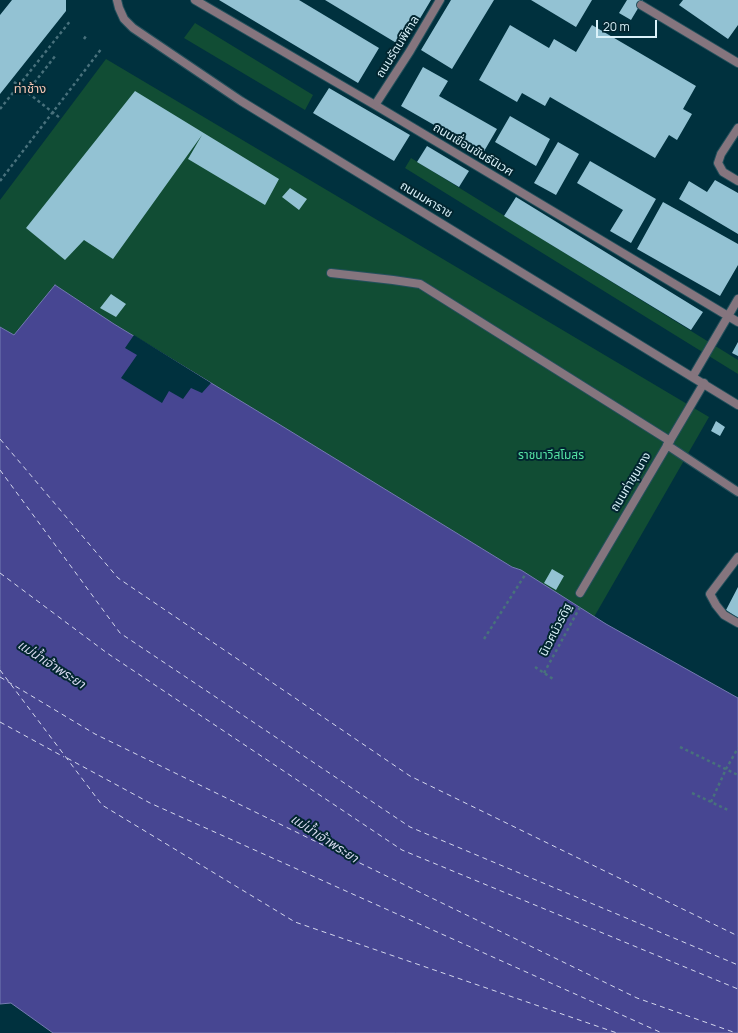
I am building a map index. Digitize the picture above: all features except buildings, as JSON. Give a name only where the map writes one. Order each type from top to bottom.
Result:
[{"type":"street","name":"ถนนมหาราช","points":[[117,0],[124,19],[133,28],[241,101],[738,405]]},
{"type":"street","name":"ถนนเขื่อนขันธ์นิเวศ","points":[[195,0],[375,105],[738,322]]},
{"type":"street","name":"ถนนรัตนพิศาล","points":[[375,105],[410,51],[440,0]]},
{"type":"street","points":[[641,5],[738,63]]},
{"type":"street","points":[[738,128],[721,154],[718,163],[723,172],[738,181]]},
{"type":"street","points":[[331,273],[420,284],[668,443],[738,492]]},
{"type":"street","points":[[692,376],[738,299]]},
{"type":"street","name":"ถนนท่าขุนนาง","points":[[580,593],[704,383]]},
{"type":"street","points":[[738,557],[710,594],[724,615],[738,623]]},
{"type":"path","points":[[0,109],[71,20]]},
{"type":"path","points":[[0,181],[102,48]]},
{"type":"path","points":[[27,92],[56,55]]},
{"type":"path","points":[[14,82],[60,118]]},
{"type":"path","points":[[484,639],[525,575]]},
{"type":"path","name":"นิเวศน์วรดิฐ","points":[[544,673],[580,608],[580,593]]},
{"type":"path","name":"นิเวศน์วรดิฐ","points":[[535,667],[553,679]]},
{"type":"path","points":[[680,747],[738,775]]},
{"type":"path","points":[[711,802],[726,769],[738,748]]},
{"type":"path","points":[[692,793],[728,810]]},
{"type":"green space","points":[[195,23],[313,95],[305,110],[184,38]]},
{"type":"green space","name":"ราชนาวีสโมสร","points":[[106,59],[709,417],[594,617],[114,324],[55,285],[14,335],[0,327],[0,200]]},
{"type":"green space","points":[[411,158],[738,360],[738,374],[405,168]]},
{"type":"water","name":"แม่น้ำเจ้าพระยา","points":[[55,285],[114,324],[512,567],[521,570],[606,624],[738,698],[738,1033],[53,1033],[11,1003],[0,1004],[0,327],[14,335]]},
{"type":"pier","points":[[134,335],[211,383],[202,393],[191,388],[183,399],[169,391],[162,403],[121,378],[137,355],[125,348]]},
{"type":"ferry route","points":[[0,439],[118,578],[410,776],[738,936]]},
{"type":"ferry route","points":[[0,470],[120,633],[410,827],[738,965]]},
{"type":"ferry route","points":[[0,573],[107,653],[402,850],[738,989]]},
{"type":"ferry route","points":[[0,670],[102,805],[295,922],[617,1033]]},
{"type":"ferry route","points":[[0,677],[95,734],[637,998],[736,1033]]},
{"type":"ferry route","points":[[0,722],[64,757]]},
{"type":"ferry route","points":[[67,758],[150,803],[662,1033]]},
{"type":"district","name":"ท่าช้าง","points":[[30,89]]}]
